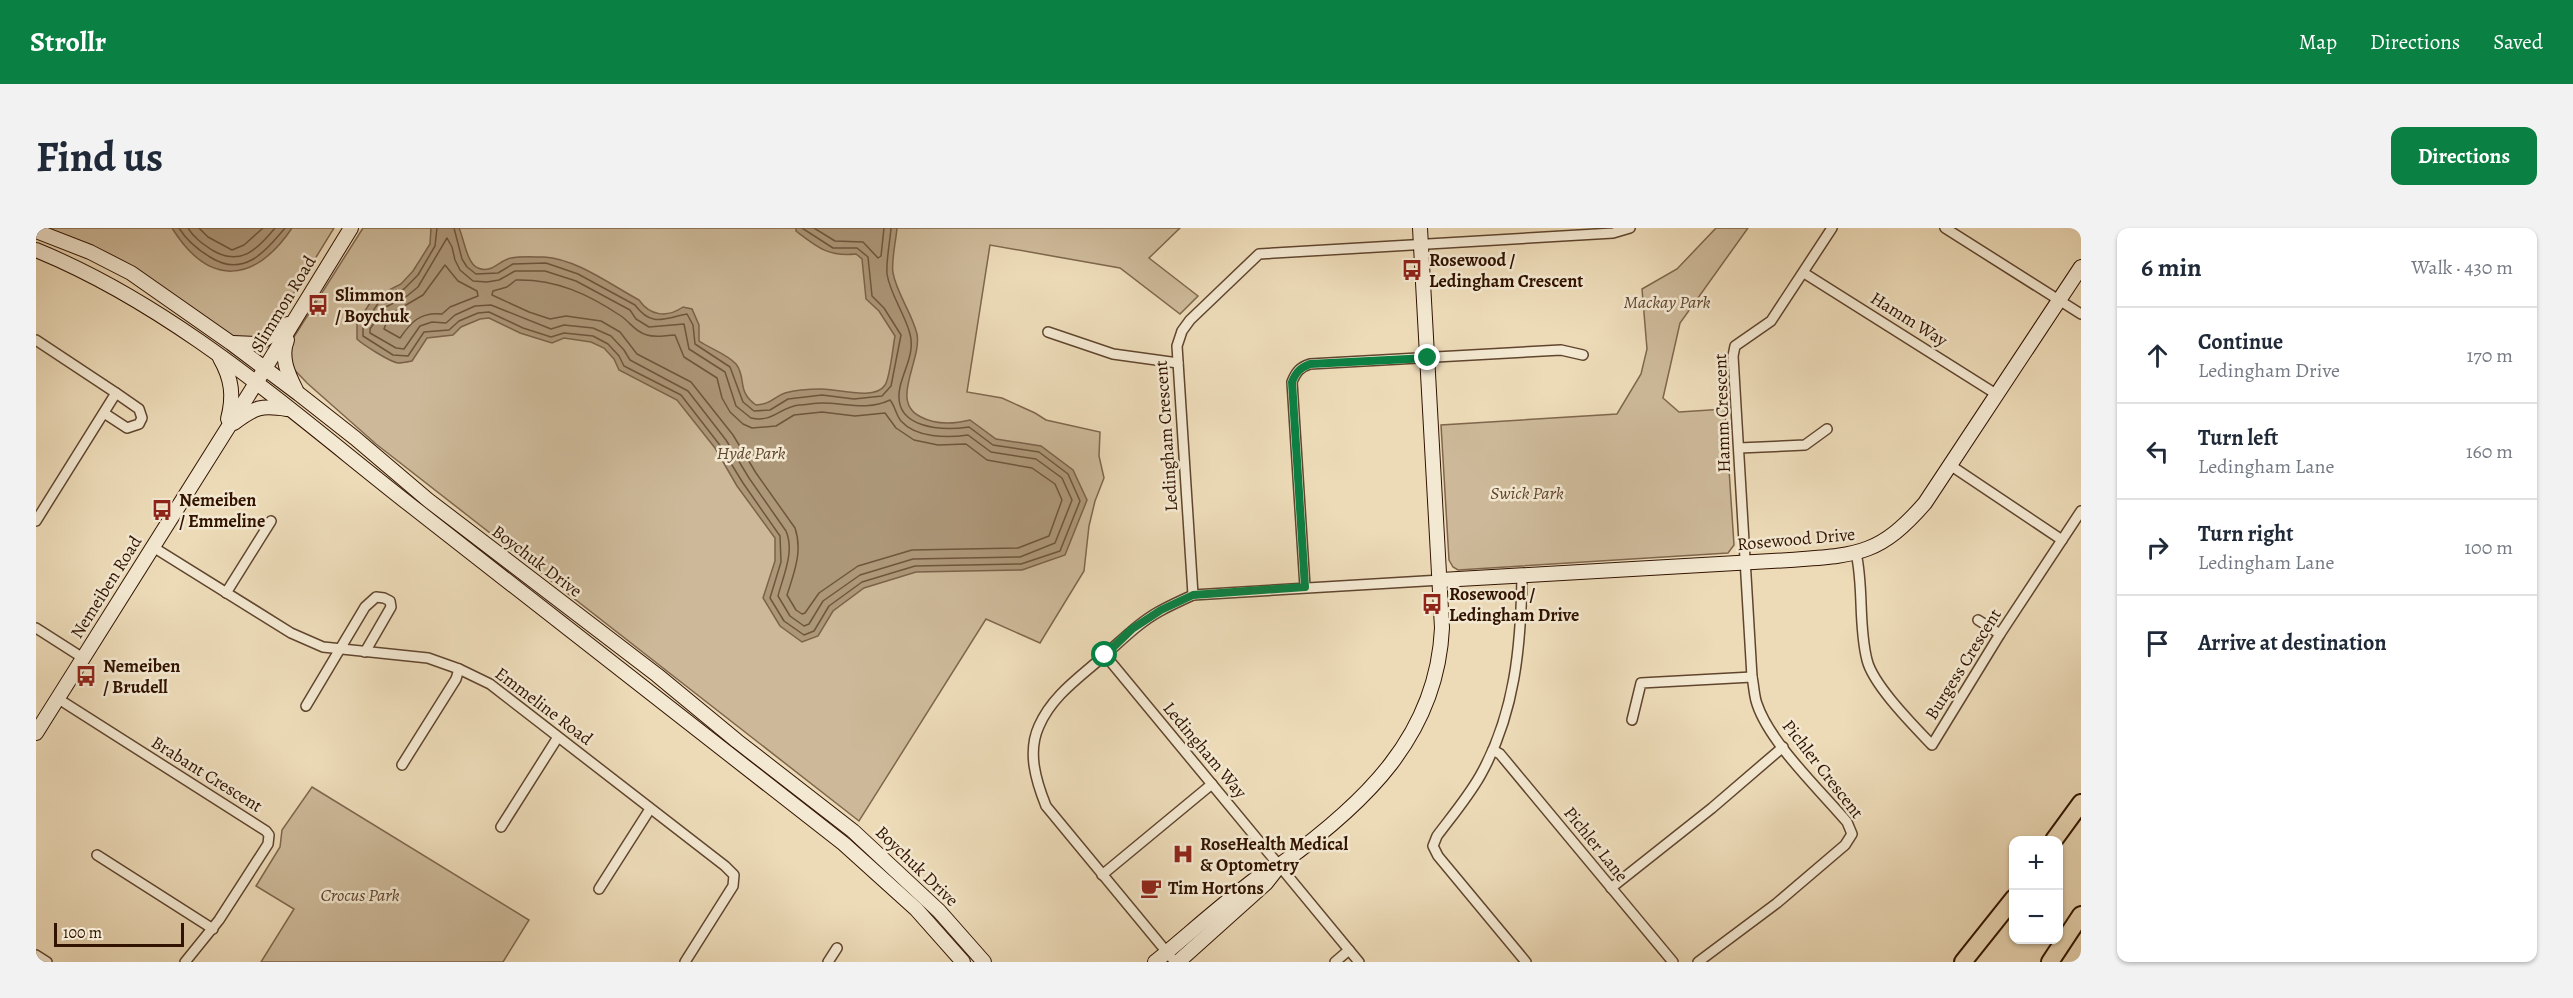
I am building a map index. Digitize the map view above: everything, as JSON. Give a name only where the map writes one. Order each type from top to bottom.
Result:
[{"type":"highway","points":[[2059,836],[2081,804]]},
{"type":"highway","points":[[2063,929],[2081,902]]},
{"type":"highway","points":[[1963,962],[2009,903]]},
{"type":"highway","points":[[2050,962],[2081,915]]},
{"type":"highway","points":[[1978,962],[2009,917]]},
{"type":"highway","points":[[2040,962],[2053,944]]},
{"type":"main road","name":"Slimmon Road","points":[[265,369],[351,228]]},
{"type":"main road","points":[[1169,960],[1266,883],[1279,865],[1346,813],[1373,788],[1397,758],[1416,727],[1426,701],[1441,649],[1441,580],[1430,426],[1420,228]]},
{"type":"main road","name":"Boychuk Drive","points":[[36,231],[90,252],[131,273],[231,343],[298,394],[355,438],[428,501],[657,675],[737,741],[853,831],[906,878],[984,962]]},
{"type":"main road","name":"Boychuk Drive","points":[[36,250],[75,266],[126,292],[218,354],[256,383],[844,844],[916,909],[963,962]]},
{"type":"main road","name":"Rosewood Drive","points":[[1441,580],[1845,556],[1885,540],[1905,526],[1925,503],[2081,267]]},
{"type":"main road","points":[[231,343],[258,344],[297,317]]},
{"type":"main road","points":[[297,317],[285,345],[284,354],[289,376],[298,394]]},
{"type":"main road","points":[[218,354],[232,385],[232,404],[225,430]]},
{"type":"main road","name":"Nemeiben Road","points":[[36,733],[265,369]]},
{"type":"main road","points":[[225,430],[256,408],[268,406],[290,410]]},
{"type":"street","name":"Ledingham Crescent","points":[[1193,595],[1177,346],[1190,320],[1259,254],[1613,233],[1630,228]]},
{"type":"street","name":"Hamm Crescent","points":[[1745,563],[1733,356],[1735,346],[1771,321],[1832,228]]},
{"type":"street","points":[[1945,228],[2081,314]]},
{"type":"street","name":"Hamm Way","points":[[1804,273],[1996,394]]},
{"type":"street","points":[[1048,332],[1113,354],[1178,363]]},
{"type":"street","points":[[36,340],[140,410],[142,418],[139,424],[128,428],[104,413]]},
{"type":"street","points":[[1305,587],[1292,382],[1302,367],[1310,364],[1561,350],[1583,355]]},
{"type":"street","points":[[36,521],[116,393]]},
{"type":"street","points":[[1739,448],[1805,445],[1827,429]]},
{"type":"street","points":[[1950,465],[2062,540]]},
{"type":"street","name":"Burgess Crescent","points":[[1856,553],[1867,663],[1881,686],[1932,745],[2000,634],[2081,511]]},
{"type":"street","points":[[226,593],[271,521]]},
{"type":"street","name":"Emmeline Road","points":[[153,547],[291,633],[323,647],[411,656],[459,669],[490,684],[725,866],[734,875],[733,886],[685,962]]},
{"type":"street","name":"Pichler Crescent","points":[[1698,962],[1777,903],[1845,845],[1852,834],[1847,822],[1783,747],[1766,723],[1757,704],[1752,677],[1745,563]]},
{"type":"street","points":[[1522,576],[1521,630],[1514,689],[1493,750],[1479,776],[1437,836],[1433,846],[1526,962]]},
{"type":"street","points":[[1169,960],[1046,806],[1033,763],[1038,727],[1049,709],[1065,688],[1132,629],[1161,610],[1193,595],[1441,580]]},
{"type":"street","points":[[306,706],[370,600],[384,597],[390,601],[389,612],[365,652]]},
{"type":"street","points":[[1978,620],[2000,634]]},
{"type":"street","points":[[36,628],[83,657]]},
{"type":"street","name":"Ledingham Way","points":[[1105,655],[1359,962]]},
{"type":"street","points":[[402,765],[456,679],[459,669]]},
{"type":"street","points":[[1632,720],[1641,683],[1752,677]]},
{"type":"street","name":"Brabant Crescent","points":[[57,698],[269,835],[268,844],[213,929],[185,962]]},
{"type":"street","points":[[501,827],[558,737]]},
{"type":"street","points":[[1611,888],[1712,808],[1783,747]]},
{"type":"street","name":"Pichler Lane","points":[[1493,750],[1500,754],[1673,962]]},
{"type":"street","points":[[1102,875],[1212,784]]},
{"type":"street","points":[[599,889],[650,809]]},
{"type":"street","points":[[97,855],[213,929]]},
{"type":"street","points":[[828,962],[837,948]]},
{"type":"street","points":[[1335,962],[1349,950]]},
{"type":"street","points":[[36,956],[46,962]]},
{"type":"green space","points":[[42,228],[334,228],[278,319],[260,334],[249,338],[236,338]]},
{"type":"green space","name":"Hyde Park","points":[[363,228],[1180,228],[1149,258],[1198,296],[1180,314],[1120,268],[990,245],[967,392],[1002,398],[1046,420],[1100,432],[1099,456],[1104,478],[1089,526],[1084,571],[1040,643],[986,619],[859,821],[376,444],[307,383],[288,363],[292,340]]},
{"type":"green space","name":"Swick Park","points":[[1716,228],[1748,228],[1680,323],[1663,398],[1679,412],[1725,409],[1734,545],[1728,553],[1458,570],[1453,567],[1449,560],[1441,425],[1617,414],[1641,374],[1647,349],[1642,289],[1677,269]]},
{"type":"green space","name":"Crocus Park","points":[[312,787],[529,920],[503,962],[261,962],[294,909],[256,886],[280,847],[282,830]]},
{"type":"water","points":[[172,228],[292,228],[262,260],[247,268],[232,271],[216,269],[201,261],[186,247]]},
{"type":"water","points":[[431,228],[459,228],[468,256],[478,268],[491,268],[515,257],[556,259],[569,262],[593,274],[659,314],[671,313],[683,307],[692,309],[699,325],[699,341],[724,354],[736,364],[746,395],[756,405],[794,391],[822,389],[865,393],[880,390],[885,385],[895,336],[879,311],[866,299],[862,259],[856,254],[846,255],[823,250],[796,231],[796,228],[897,228],[893,273],[917,334],[917,345],[907,391],[908,402],[912,410],[927,420],[939,423],[970,420],[996,439],[1041,446],[1073,470],[1087,500],[1065,555],[1022,570],[916,572],[864,588],[833,611],[818,636],[802,642],[780,626],[763,598],[775,561],[775,538],[737,486],[715,448],[677,400],[619,370],[614,359],[604,348],[591,342],[564,338],[552,343],[520,333],[489,318],[480,319],[461,327],[453,335],[427,338],[412,361],[398,363],[389,360],[357,339],[357,323],[370,303],[375,297],[401,284],[413,271],[430,244]]},
{"type":"place","name":"Rosewood / Ledingham Crescent","points":[[1412,270]]},
{"type":"place","name":"Slimmon / Boychuk","points":[[318,305]]},
{"type":"place","name":"Nemeiben / Emmeline","points":[[162,510]]},
{"type":"place","name":"Rosewood / Ledingham Drive","points":[[1432,604]]},
{"type":"place","name":"Nemeiben / Brudell","points":[[86,676]]},
{"type":"place","name":"RoseHealth Medical & Optometry","points":[[1183,854]]},
{"type":"place","name":"Tim Hortons","points":[[1151,888]]},
{"type":"route","points":[[1105,655],[1132,629],[1161,610],[1193,595],[1305,587],[1292,382],[1296,373],[1302,367],[1310,364],[1428,358]]},
{"type":"park label","name":"Mackay Park","points":[[1667,302]]}]
